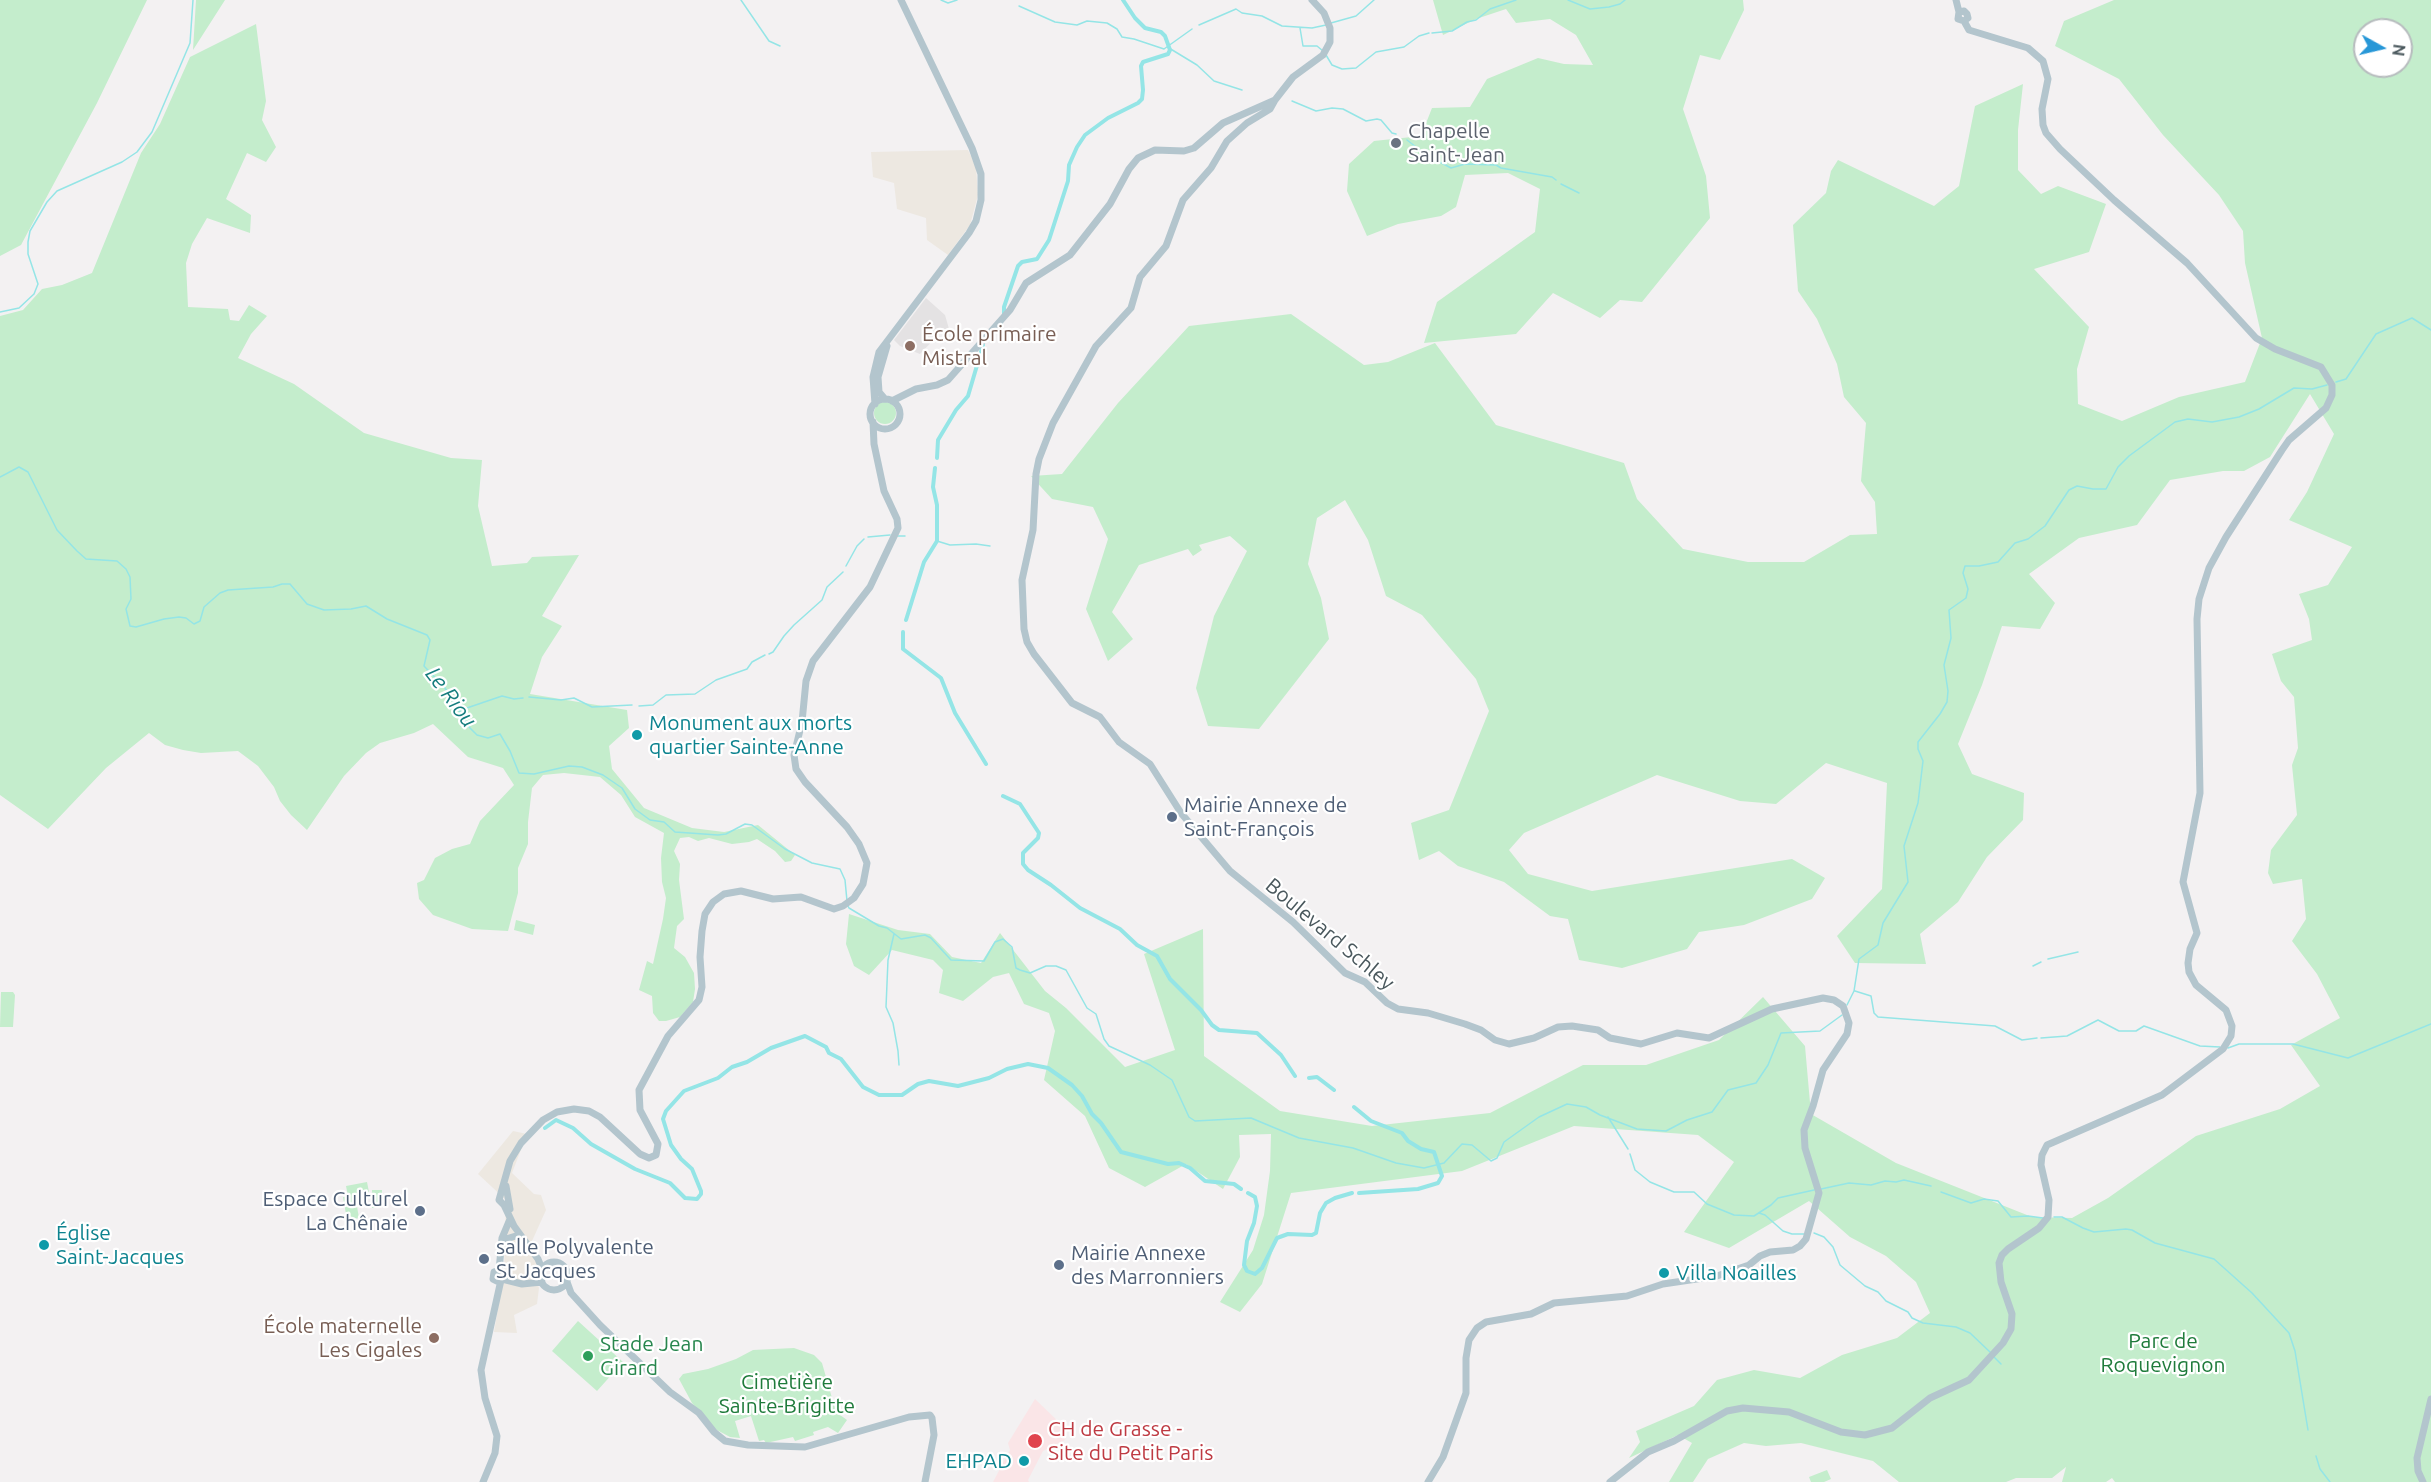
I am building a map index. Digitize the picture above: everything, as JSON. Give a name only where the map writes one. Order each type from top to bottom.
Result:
[{"type":"main road","points":[[506,1204],[510,1199],[504,1194],[509,1169],[526,1142],[551,1118],[565,1113],[585,1111],[600,1117],[640,1154],[649,1158],[658,1152],[658,1144],[640,1110],[639,1090],[668,1036],[699,1000],[702,987],[700,957],[703,925],[708,908],[717,899],[729,892],[741,891],[773,899],[801,897],[829,908],[843,906],[851,901],[860,890],[865,877],[867,863],[854,835],[799,774],[794,763],[802,723],[806,681],[813,661],[870,587],[898,528],[897,519],[886,497],[874,444],[871,414],[874,404],[874,366],[879,352],[969,233],[979,210],[982,192],[980,170],[972,149],[902,0]]},
{"type":"main road","name":"Boulevard Schley","points":[[1312,0],[1329,21],[1331,33],[1329,47],[1320,58],[1293,77],[1270,109],[1247,123],[1227,141],[1211,168],[1183,200],[1166,246],[1140,277],[1131,308],[1096,346],[1086,368],[1058,411],[1039,459],[1035,484],[1033,530],[1022,580],[1021,594],[1027,642],[1072,703],[1100,717],[1119,741],[1150,764],[1174,804],[1239,880],[1293,922],[1346,973],[1365,982],[1387,1004],[1398,1009],[1428,1013],[1465,1024],[1501,1043],[1516,1042],[1558,1027],[1572,1026],[1592,1028],[1610,1038],[1641,1044],[1677,1033],[1709,1038],[1780,1006],[1823,998],[1834,1000],[1843,1006],[1849,1023],[1847,1034],[1823,1070],[1814,1106],[1804,1130],[1805,1148],[1819,1193],[1806,1239],[1800,1246],[1793,1250],[1770,1252],[1749,1264],[1718,1276],[1663,1284],[1627,1296],[1554,1303],[1531,1314],[1486,1322],[1477,1328],[1469,1340],[1466,1358],[1466,1393],[1443,1456],[1428,1482]]},
{"type":"main road","points":[[1610,1482],[1636,1459],[1720,1414],[1743,1408],[1789,1412],[1853,1435],[1881,1432],[1903,1422],[1930,1398],[1969,1380],[2008,1336],[2012,1320],[1999,1273],[2000,1263],[2002,1255],[2008,1249],[2039,1228],[2048,1217],[2049,1200],[2041,1165],[2042,1155],[2048,1145],[2162,1095],[2223,1049],[2231,1036],[2232,1026],[2226,1010],[2196,985],[2189,972],[2188,963],[2190,949],[2197,933],[2183,882],[2200,793],[2197,619],[2199,599],[2209,568],[2226,537],[2289,440],[2326,408],[2332,395],[2332,385],[2321,367],[2275,349],[2256,338],[2187,263],[2114,200],[2053,141],[2043,125],[2042,109],[2048,79],[2043,61],[2028,48],[1970,30],[1964,21],[1968,18],[1968,14],[1964,10],[1959,12],[1956,0]]},
{"type":"main road","points":[[874,404],[948,380],[1010,310],[1026,283],[1070,255],[1110,204],[1129,169],[1138,158],[1155,150],[1190,150],[1199,145],[1223,123],[1275,100]]},
{"type":"main road","points":[[892,336],[879,369],[878,387],[899,409]]},
{"type":"main road","points":[[874,444],[885,429],[898,422],[899,409],[912,392]]},
{"type":"main road","points":[[873,422],[885,429]]},
{"type":"main road","points":[[506,1204],[510,1219],[519,1235],[540,1262],[542,1282],[549,1289],[559,1289],[574,1297],[670,1392],[692,1408],[717,1436],[729,1442],[805,1447],[909,1417],[928,1420],[934,1439],[925,1482]]},
{"type":"main road","points":[[506,1204],[531,1246],[550,1263]]},
{"type":"main road","points":[[483,1482],[497,1440],[485,1398],[481,1370],[501,1284],[502,1274],[499,1271],[503,1235],[510,1219]]},
{"type":"main road","points":[[504,1242],[512,1235],[519,1235]]},
{"type":"main road","points":[[531,1283],[550,1263],[556,1262],[565,1266],[567,1282],[574,1297]]},
{"type":"main road","points":[[501,1284],[542,1282]]},
{"type":"main road","points":[[559,1289],[567,1282]]},
{"type":"main road","points":[[2423,1482],[2417,1458],[2431,1398]]},
{"type":"shaded area","points":[[968,150],[976,167],[978,195],[970,225],[948,255],[927,240],[926,218],[897,209],[894,183],[873,177],[871,152]]},
{"type":"shaded area","points":[[926,298],[945,315],[949,329],[943,330],[920,354],[900,346],[894,340]]},
{"type":"shaded area","points":[[513,1131],[527,1134],[512,1173],[534,1194],[541,1195],[546,1210],[532,1241],[537,1263],[533,1275],[539,1288],[537,1304],[514,1315],[517,1333],[494,1332],[504,1271],[506,1200],[478,1174]]},
{"type":"shaded area","name":"CH de Grasse - Site du Petit Paris","points":[[1035,1399],[1061,1424],[1065,1440],[1043,1451],[1029,1482],[993,1482],[1010,1450],[1008,1443]]},
{"type":"green space","points":[[0,0],[147,0],[97,103],[21,245],[0,256]]},
{"type":"green space","points":[[196,0],[225,0],[193,50]]},
{"type":"green space","points":[[1433,0],[1743,0],[1744,10],[1720,60],[1700,55],[1683,109],[1706,176],[1710,218],[1642,302],[1620,300],[1600,318],[1553,293],[1516,334],[1424,343],[1437,302],[1535,232],[1540,189],[1508,173],[1465,175],[1456,207],[1441,216],[1398,224],[1367,236],[1347,191],[1349,164],[1374,141],[1421,136],[1432,108],[1470,107],[1487,79],[1538,58],[1564,64],[1593,65],[1576,35],[1550,19],[1516,23],[1506,9],[1476,19],[1443,35]]},
{"type":"green space","name":"Parc de Roquevignon","points":[[2114,0],[2431,0],[2431,1482],[2115,1482],[2112,1478],[2106,1482],[2062,1482],[2066,1467],[2052,1478],[2016,1478],[2006,1482],[1899,1482],[1873,1461],[1801,1443],[1766,1446],[1744,1443],[1708,1459],[1693,1482],[1669,1482],[1692,1443],[1678,1435],[1629,1458],[1640,1442],[1636,1431],[1694,1406],[1717,1380],[1754,1370],[1800,1378],[1842,1355],[1897,1338],[1930,1313],[1916,1282],[1886,1256],[1850,1237],[1809,1201],[1729,1248],[1684,1232],[1734,1162],[1698,1135],[1574,1126],[1462,1171],[1291,1193],[1262,1284],[1240,1312],[1220,1302],[1253,1250],[1264,1215],[1270,1171],[1271,1134],[1239,1135],[1240,1157],[1223,1189],[1186,1164],[1145,1187],[1109,1168],[1085,1116],[1044,1080],[1055,1031],[1049,1013],[1024,1004],[1009,973],[993,977],[963,1001],[939,993],[943,970],[933,960],[892,950],[869,975],[854,966],[846,944],[849,914],[898,930],[930,934],[952,957],[981,963],[1000,933],[1045,991],[1066,1008],[1125,1067],[1175,1050],[1144,954],[1203,929],[1204,1056],[1280,1111],[1372,1126],[1490,1113],[1583,1065],[1646,1065],[1719,1040],[1763,997],[1805,1046],[1811,1114],[1896,1163],[2032,1217],[2072,1218],[2108,1198],[2196,1136],[2280,1109],[2320,1086],[2291,1045],[2340,1018],[2317,974],[2292,941],[2306,919],[2302,879],[2273,884],[2268,873],[2271,850],[2297,815],[2292,765],[2298,748],[2294,697],[2281,681],[2272,654],[2312,640],[2309,619],[2299,594],[2328,585],[2352,547],[2289,520],[2307,492],[2334,434],[2310,394],[2270,457],[2244,471],[2223,471],[2170,480],[2137,525],[2079,538],[2029,574],[2055,603],[2040,629],[2002,626],[1982,685],[1958,744],[1972,774],[2024,793],[2023,820],[1987,857],[1958,902],[1920,934],[1926,964],[1855,963],[1837,936],[1882,889],[1887,783],[1826,763],[1776,804],[1740,801],[1657,775],[1524,833],[1509,850],[1528,874],[1592,891],[1792,859],[1825,878],[1812,899],[1744,925],[1699,932],[1687,949],[1622,968],[1579,960],[1568,919],[1550,916],[1504,882],[1458,866],[1439,851],[1419,860],[1411,823],[1449,810],[1489,711],[1476,679],[1422,615],[1386,596],[1368,540],[1345,500],[1317,518],[1308,564],[1321,598],[1329,639],[1259,729],[1208,726],[1196,688],[1214,616],[1247,551],[1230,536],[1199,545],[1202,550],[1193,556],[1188,549],[1139,565],[1112,612],[1133,639],[1108,661],[1086,609],[1108,539],[1093,507],[1052,499],[1031,476],[1062,474],[1118,403],[1189,326],[1291,314],[1364,365],[1388,362],[1435,343],[1496,425],[1624,463],[1637,499],[1683,549],[1748,562],[1804,562],[1850,535],[1877,534],[1875,502],[1861,481],[1866,423],[1844,397],[1837,364],[1817,319],[1798,291],[1793,225],[1826,193],[1831,171],[1838,160],[1934,206],[1959,186],[1975,106],[2023,84],[2018,130],[2018,170],[2041,194],[2058,186],[2106,204],[2089,252],[2034,269],[2089,327],[2077,369],[2078,404],[2122,421],[2179,397],[2245,382],[2262,338],[2245,263],[2243,231],[2219,195],[2163,135],[2119,79],[2055,46],[2064,21]]},
{"type":"green space","points":[[256,24],[266,101],[262,120],[276,147],[266,162],[247,153],[226,199],[251,215],[250,233],[207,218],[192,244],[186,263],[188,307],[228,309],[230,320],[239,321],[249,305],[267,316],[251,334],[238,358],[294,384],[364,433],[451,458],[482,460],[478,506],[492,566],[527,563],[532,557],[579,555],[542,616],[562,626],[542,657],[530,694],[627,710],[629,728],[609,746],[612,769],[644,808],[692,828],[724,832],[758,825],[795,855],[791,861],[785,862],[775,851],[757,839],[732,844],[709,838],[698,841],[689,837],[680,838],[674,851],[680,864],[679,880],[684,919],[677,926],[674,948],[685,957],[694,973],[695,989],[693,1002],[680,1017],[659,1021],[653,1013],[652,996],[639,990],[647,961],[653,964],[663,919],[666,898],[662,882],[661,858],[664,833],[635,817],[621,795],[600,777],[564,773],[543,775],[532,788],[528,844],[518,868],[518,893],[508,931],[472,929],[433,915],[419,899],[417,883],[424,880],[435,858],[452,849],[470,844],[480,821],[514,785],[503,768],[468,757],[433,724],[414,733],[380,743],[366,753],[344,776],[307,830],[280,801],[274,787],[258,766],[238,751],[201,753],[183,750],[165,745],[149,733],[106,768],[48,829],[0,795],[0,316],[23,310],[42,289],[62,285],[92,273],[141,153],[160,124],[190,57]]},
{"type":"green space","points":[[885,402],[893,405],[896,413],[893,421],[885,424],[877,421],[874,413],[877,405]]},
{"type":"green space","points":[[516,920],[535,925],[533,935],[514,930]]},
{"type":"green space","points":[[1,992],[13,992],[15,995],[13,1027],[0,1027]]},
{"type":"green space","points":[[367,1182],[369,1192],[355,1195],[359,1218],[347,1220],[343,1197],[348,1196],[346,1186]]},
{"type":"green space","points":[[372,1190],[382,1190],[382,1207],[372,1208]]},
{"type":"green space","name":"Stade Jean Girard","points":[[578,1321],[623,1362],[597,1391],[552,1351]]},
{"type":"green space","name":"Cimetière Sainte-Brigitte","points":[[794,1348],[814,1355],[822,1363],[836,1412],[847,1420],[838,1433],[828,1427],[813,1432],[814,1435],[795,1441],[793,1437],[766,1443],[764,1440],[759,1441],[751,1416],[735,1421],[740,1438],[730,1437],[715,1429],[692,1403],[679,1379],[683,1374],[708,1369],[753,1350]]},
{"type":"green space","points":[[1827,1470],[1831,1479],[1824,1482],[1811,1482],[1809,1477]]},
{"type":"waterway","points":[[0,312],[19,308],[34,294],[38,284],[28,254],[28,242],[30,231],[47,202],[57,191],[122,162],[137,152],[152,132],[190,43],[193,0]]},
{"type":"waterway","points":[[741,0],[769,41],[780,46]]},
{"type":"waterway","points":[[941,0],[948,3],[957,0]]},
{"type":"waterway","points":[[1004,315],[1004,307],[1018,266],[1022,262],[1037,259],[1049,240],[1068,181],[1069,165],[1077,147],[1085,135],[1108,118],[1142,99],[1141,66],[1143,62],[1168,54],[1170,50],[1165,36],[1161,32],[1145,28],[1123,0]]},
{"type":"waterway","points":[[1331,23],[1356,16],[1374,0]]},
{"type":"waterway","points":[[1432,33],[1452,31],[1467,22],[1476,20],[1490,9],[1516,0]]},
{"type":"waterway","points":[[1568,0],[1590,9],[1609,7],[1625,0]]},
{"type":"waterway","points":[[1019,6],[1055,22],[1077,25],[1087,21],[1107,23],[1117,29],[1122,37],[1164,49],[1192,29]]},
{"type":"waterway","points":[[1199,25],[1236,9],[1242,13],[1262,16],[1282,26],[1312,28],[1326,25]]},
{"type":"waterway","points":[[1300,28],[1303,46],[1317,46],[1323,51]]},
{"type":"waterway","points":[[1326,55],[1332,65],[1342,69],[1356,68],[1376,52],[1404,47],[1419,36],[1429,33]]},
{"type":"waterway","points":[[1169,48],[1197,65],[1214,81],[1242,90]]},
{"type":"waterway","points":[[1292,101],[1316,111],[1332,108],[1343,109],[1366,121],[1381,120],[1392,133],[1396,134]]},
{"type":"waterway","points":[[1407,140],[1425,154],[1451,168],[1465,164],[1496,165],[1501,168],[1552,177],[1556,180]]},
{"type":"waterway","points":[[1561,184],[1579,193]]},
{"type":"waterway","points":[[2336,382],[2346,379],[2376,334],[2412,318],[2431,330]]},
{"type":"waterway","points":[[988,339],[1001,324]]},
{"type":"waterway","points":[[937,458],[938,440],[956,410],[968,396],[983,345]]},
{"type":"waterway","points":[[1847,1005],[1854,991],[1859,959],[1878,945],[1883,923],[1908,882],[1904,846],[1918,803],[1923,761],[1918,742],[1947,702],[1948,691],[1944,665],[1951,638],[1949,610],[1966,598],[1968,589],[1963,573],[1965,566],[1998,562],[2015,543],[2028,539],[2045,526],[2069,490],[2077,486],[2106,489],[2118,467],[2129,456],[2175,422],[2188,419],[2212,422],[2239,417],[2259,409],[2294,388],[2312,389],[2327,385]]},
{"type":"waterway","name":"Le Riou","points":[[0,477],[19,467],[28,472],[57,530],[77,551],[86,559],[117,561],[126,569],[130,577],[131,599],[126,609],[130,626],[136,627],[179,617],[186,618],[194,624],[200,621],[204,607],[220,593],[228,590],[273,587],[282,584],[290,584],[307,604],[324,610],[366,606],[387,619],[427,635],[430,640],[424,666],[445,688],[470,728],[477,735],[488,738],[500,734],[519,773],[534,774],[569,766],[582,767],[603,775],[622,788],[635,809],[650,820],[664,822],[675,832],[718,835],[726,834],[745,824],[752,825],[785,849],[812,863],[840,869],[845,880],[847,901]]},
{"type":"waterway","points":[[906,620],[924,562],[937,541],[937,505],[933,487],[935,468]]},
{"type":"waterway","points":[[868,537],[890,535]]},
{"type":"waterway","points":[[898,536],[905,536]]},
{"type":"waterway","points":[[846,566],[857,546],[864,539]]},
{"type":"waterway","points":[[937,541],[950,545],[990,546]]},
{"type":"waterway","points":[[769,654],[794,625],[822,600],[827,587],[843,572]]},
{"type":"waterway","points":[[903,632],[903,649],[941,678],[955,713],[986,764]]},
{"type":"waterway","points":[[639,706],[653,705],[666,695],[695,694],[716,680],[747,669],[752,662],[765,655]]},
{"type":"waterway","points":[[461,710],[502,696],[514,699],[523,698]]},
{"type":"waterway","points":[[529,697],[561,700],[574,698],[592,707],[632,705]]},
{"type":"waterway","points":[[1003,796],[1020,804],[1039,833],[1038,838],[1023,853],[1023,864],[1028,870],[1080,908],[1120,929],[1137,945],[1157,956],[1170,979],[1219,1030],[1257,1033],[1281,1055],[1295,1076]]},
{"type":"waterway","points":[[848,906],[879,926],[887,928],[901,939],[925,935],[931,938],[951,960],[984,961],[995,942],[1003,939],[1012,947],[1016,968],[1020,970],[1030,973],[1046,966],[1056,966],[1066,970],[1087,1008],[1096,1014],[1104,1039],[1109,1046],[1150,1065],[1172,1080],[1189,1117],[1195,1121],[1251,1118],[1299,1138],[1353,1148],[1396,1163],[1424,1168],[1444,1163],[1462,1144],[1472,1145],[1491,1161],[1497,1158],[1504,1142],[1539,1117],[1567,1104],[1586,1107],[1600,1115],[1637,1129],[1666,1131],[1687,1120],[1712,1112],[1728,1090],[1756,1083],[1768,1065],[1781,1033],[1820,1031],[1842,1015]]},
{"type":"waterway","points":[[894,934],[888,960],[886,1007],[893,1023],[899,1065]]},
{"type":"waterway","points":[[2048,959],[2078,952]]},
{"type":"waterway","points":[[2033,966],[2041,962]]},
{"type":"waterway","points":[[1855,991],[1871,996],[1874,1013],[1878,1017],[1995,1026],[2022,1040],[2037,1038]]},
{"type":"waterway","points":[[2041,1038],[2067,1036],[2098,1020],[2119,1031],[2136,1031],[2144,1026],[2200,1046],[2220,1047]]},
{"type":"waterway","points":[[2228,1048],[2239,1044],[2293,1044],[2348,1058],[2431,1024]]},
{"type":"waterway","points":[[545,1128],[556,1120],[573,1128],[591,1144],[635,1169],[670,1183],[685,1198],[697,1199],[701,1191],[692,1169],[671,1145],[663,1119],[666,1111],[684,1091],[718,1078],[732,1067],[747,1062],[771,1048],[805,1036],[826,1047],[829,1053],[841,1059],[863,1087],[879,1095],[902,1095],[918,1084],[929,1081],[958,1086],[1028,1064],[1048,1068],[1072,1085],[1082,1096],[1092,1114],[1121,1152],[1168,1164],[1179,1163],[1190,1168],[1205,1181],[1234,1184],[1241,1189]]},
{"type":"waterway","points":[[1309,1078],[1317,1077],[1334,1090]]},
{"type":"waterway","points":[[1354,1107],[1371,1121],[1402,1133],[1408,1141],[1421,1149],[1434,1152],[1442,1176],[1438,1183],[1418,1189],[1359,1193]]},
{"type":"waterway","points":[[1608,1117],[1628,1149]]},
{"type":"waterway","points":[[1630,1154],[1635,1170],[1650,1182],[1674,1192],[1694,1192],[1707,1204],[1734,1215],[1754,1216],[1778,1198],[1814,1190]]},
{"type":"waterway","points":[[1821,1189],[1849,1183],[1871,1185],[1885,1181],[1904,1180],[1931,1186]]},
{"type":"waterway","points":[[1941,1192],[1971,1203],[1984,1199],[1998,1201],[2011,1217],[2043,1218]]},
{"type":"waterway","points":[[1248,1193],[1255,1197],[1257,1206],[1247,1241],[1244,1265],[1247,1271],[1255,1274],[1262,1268],[1277,1238],[1288,1234],[1312,1235],[1316,1233],[1320,1213],[1326,1203],[1352,1193]]},
{"type":"waterway","points":[[1759,1213],[1765,1215],[1783,1231],[1804,1234]]},
{"type":"waterway","points":[[2054,1217],[2062,1217],[2094,1232],[2132,1230],[2155,1243],[2214,1259],[2252,1293],[2289,1333],[2295,1351],[2308,1430]]},
{"type":"waterway","points":[[1814,1233],[1824,1237],[1833,1247],[1840,1265],[1865,1286],[1878,1292],[1886,1301],[1923,1323],[1956,1327],[1970,1333],[1990,1352]]},
{"type":"waterway","points":[[1993,1356],[2001,1364]]},
{"type":"waterway","points":[[2316,1456],[2320,1469],[2330,1482]]},
{"type":"place","name":"Chapelle Saint-Jean","points":[[1396,143]]},
{"type":"place","name":"École primaire Mistral","points":[[910,346]]},
{"type":"place","name":"Monument aux morts quartier Sainte-Anne","points":[[637,735]]},
{"type":"place","name":"Mairie Annexe de Saint-François","points":[[1172,817]]},
{"type":"place","name":"Espace Culturel La Chênaie","points":[[420,1211]]},
{"type":"place","name":"Église Saint-Jacques","points":[[44,1245]]},
{"type":"place","name":"salle Polyvalente St Jacques","points":[[484,1259]]},
{"type":"place","name":"Mairie Annexe des Marronniers","points":[[1059,1265]]},
{"type":"place","name":"Villa Noailles","points":[[1664,1273]]},
{"type":"place","name":"École maternelle Les Cigales","points":[[434,1338]]},
{"type":"place","name":"Stade Jean Girard","points":[[588,1356]]},
{"type":"place","name":"CH de Grasse - Site du Petit Paris","points":[[1035,1441]]},
{"type":"place","name":"EHPAD","points":[[1024,1461]]}]
